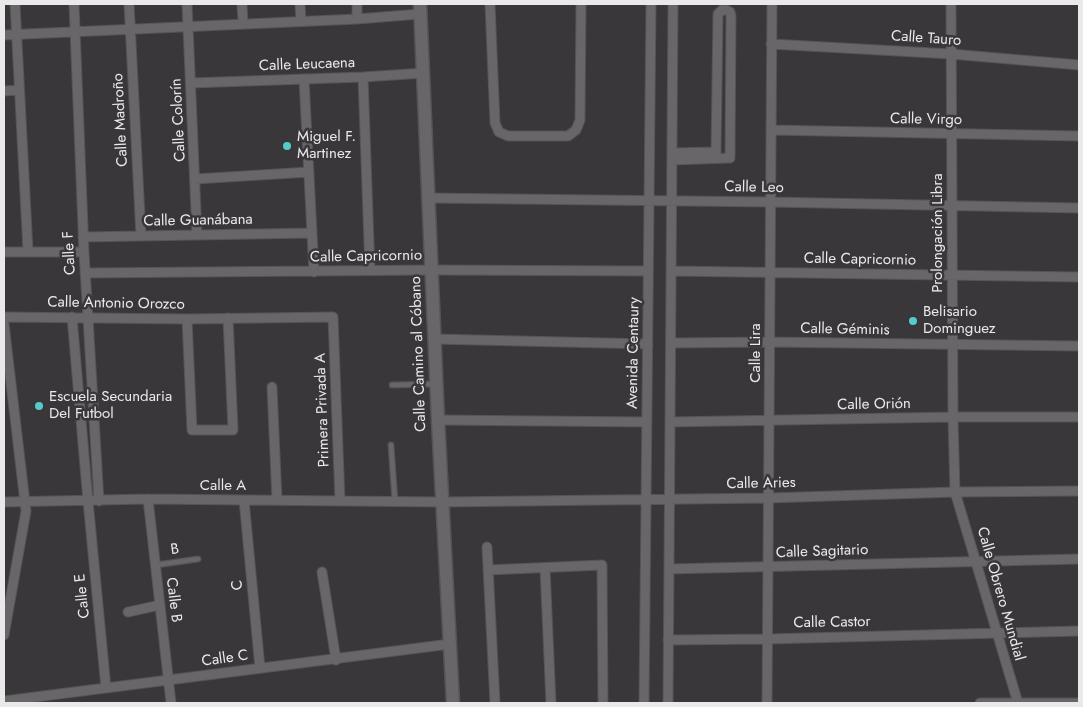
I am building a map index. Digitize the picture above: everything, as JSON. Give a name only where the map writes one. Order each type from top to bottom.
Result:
[{"type":"street","points":[[15,4],[28,251]]},
{"type":"street","name":"Calle F","points":[[74,4],[87,318],[99,501]]},
{"type":"street","name":"Calle Madroño","points":[[129,4],[141,236]]},
{"type":"street","name":"Calle Colorín","points":[[187,4],[198,235]]},
{"type":"street","points":[[242,4],[243,23]]},
{"type":"street","points":[[300,4],[301,21]]},
{"type":"street","points":[[357,4],[358,19]]},
{"type":"street","points":[[490,4],[495,122],[499,132],[508,136],[568,136],[576,130],[580,120],[581,4]]},
{"type":"street","name":"Avenida Centaury","points":[[644,703],[651,4]]},
{"type":"street","points":[[668,703],[673,4]]},
{"type":"street","name":"Calle Lira","points":[[766,703],[772,4]]},
{"type":"street","name":"Prolongación Libra","points":[[951,4],[955,492]]},
{"type":"street","points":[[4,34],[358,19],[420,9]]},
{"type":"street","name":"Calle Camino al Cóbano","points":[[420,9],[436,384],[453,703]]},
{"type":"street","points":[[726,10],[730,12],[731,16],[730,158],[672,157],[716,152],[718,16],[720,11],[726,10]]},
{"type":"street","name":"Calle Tauro","points":[[771,44],[952,54],[1079,65]]},
{"type":"street","name":"Calle Leucaena","points":[[191,83],[424,73]]},
{"type":"street","points":[[363,77],[370,271]]},
{"type":"street","points":[[304,79],[314,272]]},
{"type":"street","points":[[4,92],[19,90]]},
{"type":"street","name":"Calle Virgo","points":[[771,130],[1079,136]]},
{"type":"street","points":[[195,179],[308,172]]},
{"type":"street","name":"Calle Leo","points":[[429,198],[1079,208]]},
{"type":"street","name":"Calle Guanábana","points":[[83,237],[312,233]]},
{"type":"street","points":[[4,252],[84,252]]},
{"type":"street","name":"Calle Capricornio","points":[[85,273],[432,270],[648,271]]},
{"type":"street","name":"Calle Capricornio","points":[[671,271],[1079,277]]},
{"type":"street","name":"Calle Antonio Orozco","points":[[4,317],[188,319],[333,317]]},
{"type":"street","name":"Primera Privada A","points":[[333,317],[340,502]]},
{"type":"street","points":[[72,318],[88,501]]},
{"type":"street","points":[[188,319],[192,430],[234,430],[228,318]]},
{"type":"street","points":[[4,324],[25,506],[4,635]]},
{"type":"street","points":[[435,339],[648,344]]},
{"type":"street","name":"Calle Géminis","points":[[670,343],[769,342],[1079,346]]},
{"type":"street","points":[[272,387],[277,500]]},
{"type":"street","name":"Calle Orión","points":[[670,422],[953,417],[1079,417]]},
{"type":"street","points":[[438,420],[647,422]]},
{"type":"street","name":"Calle Aries","points":[[443,502],[769,498],[955,492],[1079,491]]},
{"type":"street","name":"Calle Obrero Mundial","points":[[955,492],[1018,703]]},
{"type":"street","name":"Calle A","points":[[4,502],[25,506],[148,499],[443,502]]},
{"type":"street","name":"Calle B","points":[[148,499],[171,703]]},
{"type":"street","name":"C","points":[[244,500],[260,668]]},
{"type":"street","name":"Calle E","points":[[88,501],[106,688]]},
{"type":"street","points":[[487,546],[495,703]]},
{"type":"street","name":"Calle Sagitario","points":[[669,569],[976,560],[1079,559]]},
{"type":"street","points":[[488,570],[602,565],[603,703]]},
{"type":"street","points":[[544,568],[551,703]]},
{"type":"street","points":[[322,572],[336,660]]},
{"type":"street","points":[[128,612],[160,606]]},
{"type":"street","name":"Calle Castor","points":[[668,640],[1079,631]]},
{"type":"street","name":"Calle C","points":[[4,701],[450,644]]},
{"type":"street","points":[[980,703],[1079,702]]},
{"type":"lane","points":[[392,385],[436,384]]},
{"type":"lane","points":[[391,445],[395,502]]},
{"type":"lane","name":"B","points":[[154,565],[198,560]]},
{"type":"place","name":"Miguel F. Martinez","points":[[287,146]]},
{"type":"place","name":"Belisario Dominguez","points":[[913,321]]},
{"type":"place","name":"Escuela Secundaria Del Futbol","points":[[39,406]]}]
